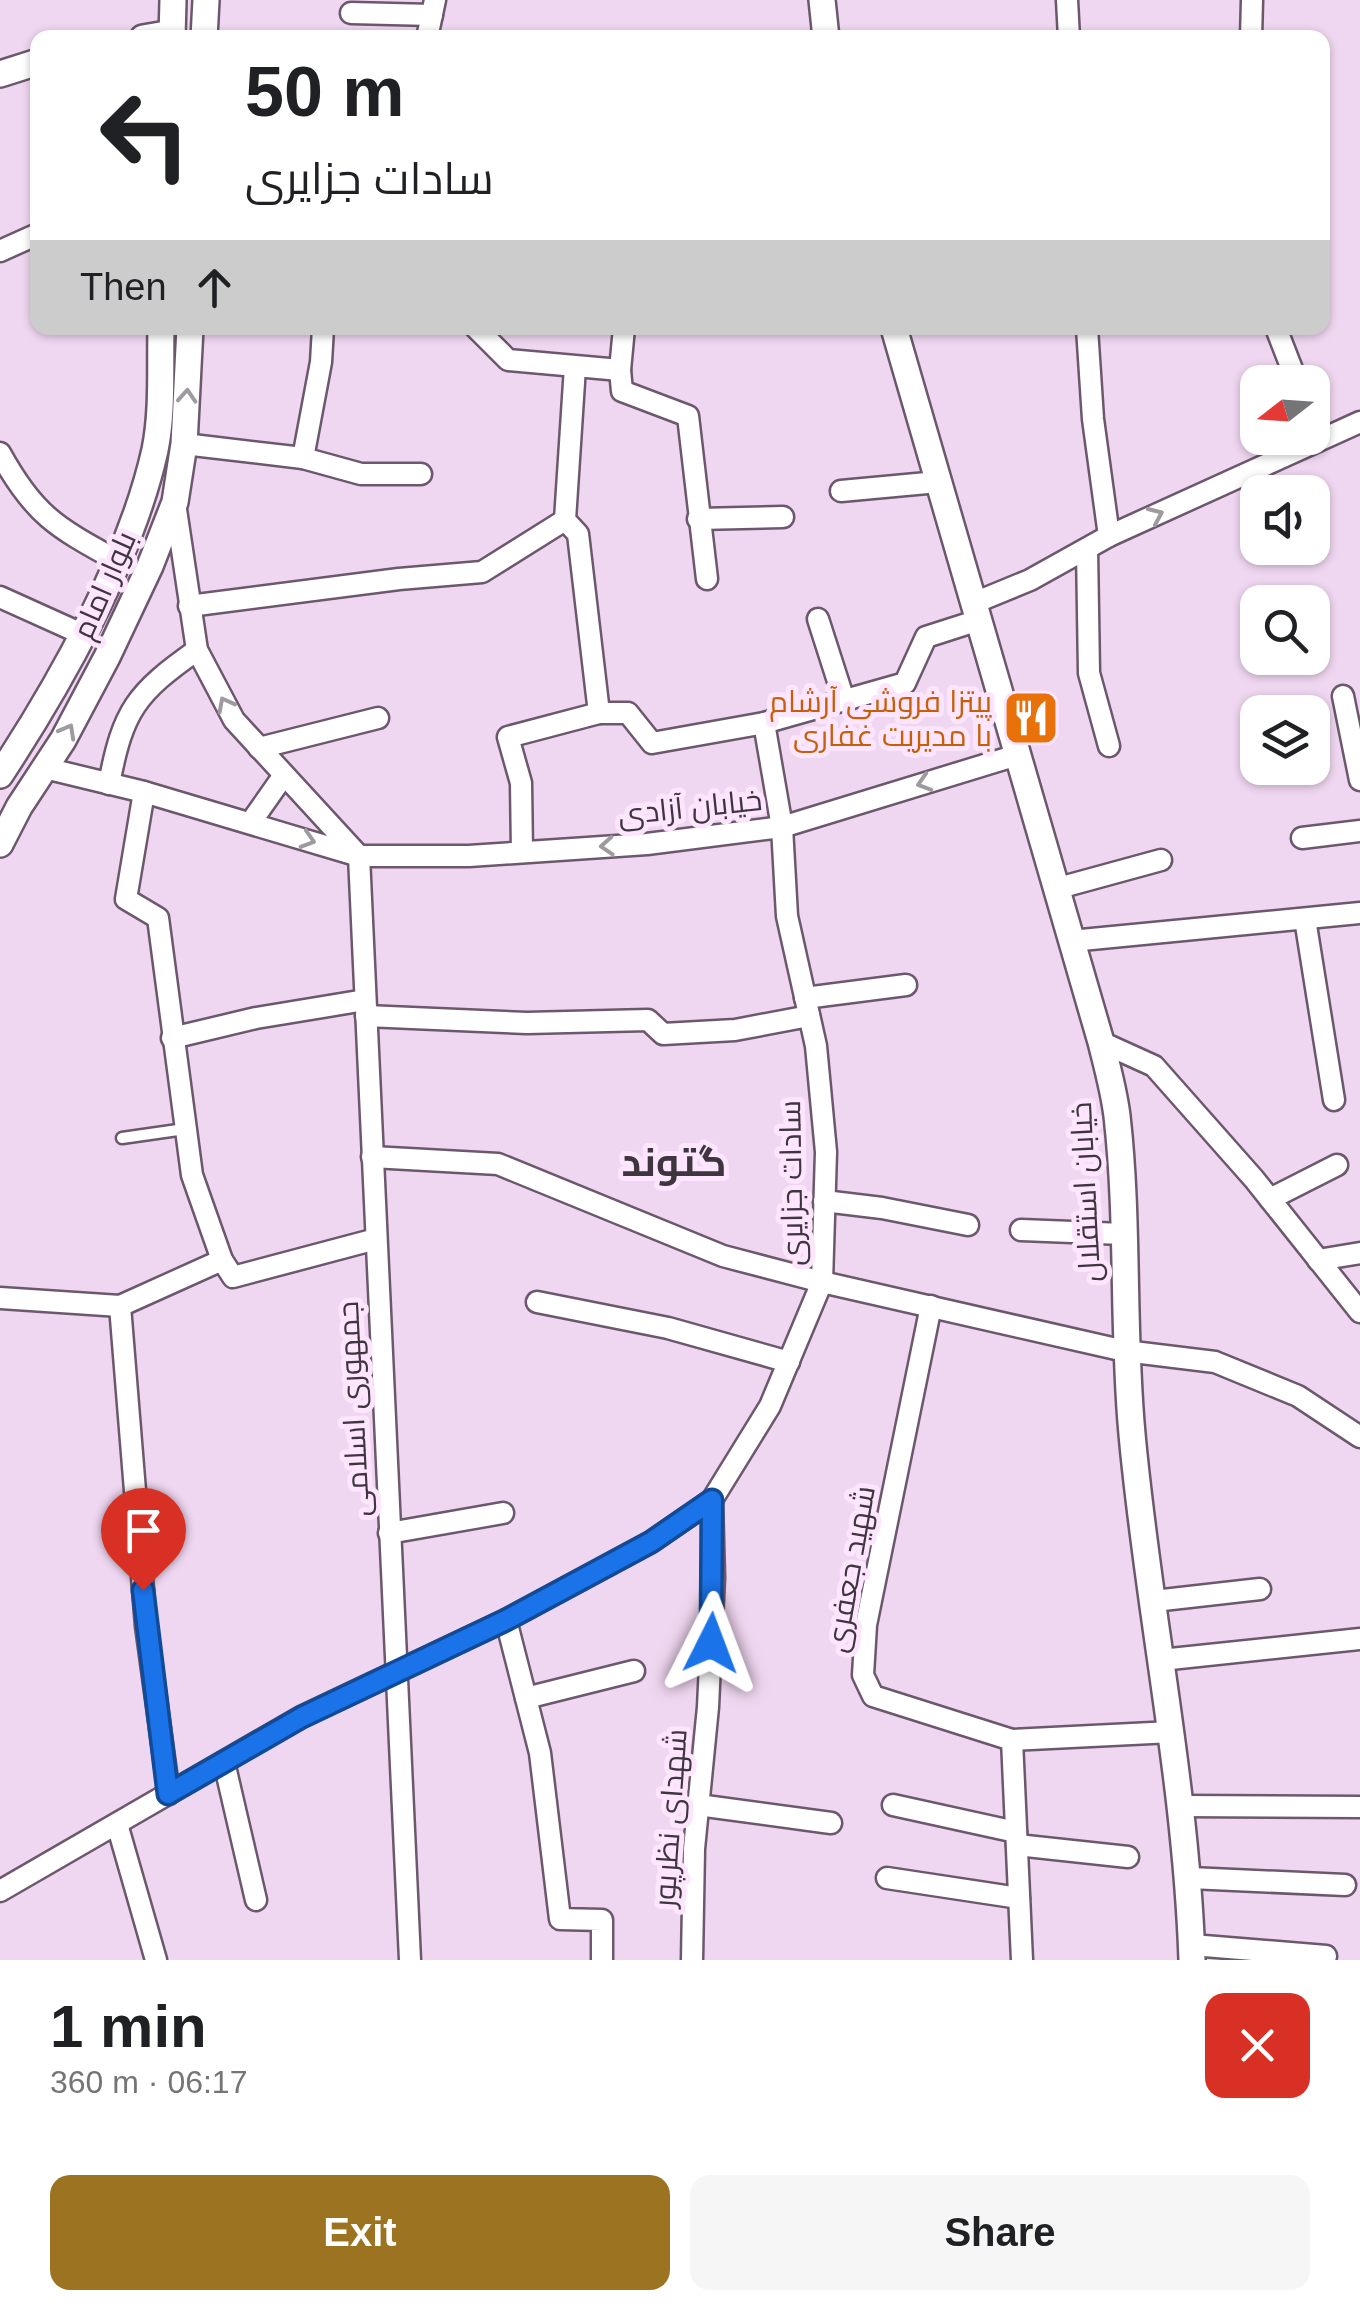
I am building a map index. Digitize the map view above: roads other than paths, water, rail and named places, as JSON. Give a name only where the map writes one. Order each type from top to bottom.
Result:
[{"type":"street","points":[[172,30],[173,0]]},
{"type":"street","points":[[204,30],[206,0]]},
{"type":"street","points":[[822,0],[825,30]]},
{"type":"street","points":[[1067,0],[1069,30]]},
{"type":"street","points":[[1251,30],[1252,0]]},
{"type":"street","points":[[351,13],[433,8]]},
{"type":"street","points":[[0,74],[30,65]]},
{"type":"street","points":[[0,251],[30,238]]},
{"type":"street","name":"بلوار امام","points":[[0,775],[38,718],[82,634],[144,492],[156,446],[161,335]]},
{"type":"street","name":"بلوار امام","points":[[0,844],[107,657],[175,502],[184,444],[190,335]]},
{"type":"street","points":[[303,458],[323,335]]},
{"type":"street","points":[[483,335],[508,360],[620,370]]},
{"type":"street","points":[[623,335],[622,391],[688,416],[707,579]]},
{"type":"street","name":"خیابان استقلال","points":[[896,335],[1102,1042],[1116,1111],[1124,1351],[1132,1439],[1182,1806],[1190,1878],[1192,1952]]},
{"type":"street","points":[[1088,335],[1109,536]]},
{"type":"street","points":[[1279,335],[1290,365]]},
{"type":"street","points":[[575,368],[565,520],[578,534],[599,713]]},
{"type":"street","points":[[1330,429],[1360,422]]},
{"type":"street","points":[[184,444],[303,458],[360,474],[420,474]]},
{"type":"street","points":[[0,453],[22,493],[60,530],[116,560]]},
{"type":"street","points":[[522,852],[522,783],[508,737],[599,713],[628,714],[652,743],[764,723],[905,683],[926,637],[1109,536],[1270,455]]},
{"type":"street","points":[[840,491],[938,482]]},
{"type":"street","points":[[175,502],[197,650],[234,720],[359,856]]},
{"type":"street","points":[[698,519],[783,517]]},
{"type":"street","points":[[189,606],[398,578],[482,572],[565,520]]},
{"type":"street","points":[[1087,549],[1089,674],[1109,746]]},
{"type":"street","points":[[0,597],[82,634]]},
{"type":"street","points":[[818,619],[844,700]]},
{"type":"street","points":[[109,784],[121,728],[139,698],[164,673],[197,650]]},
{"type":"street","points":[[1343,696],[1360,780]]},
{"type":"street","points":[[259,748],[378,718]]},
{"type":"street","name":"سادات جزایری","points":[[0,1892],[302,1717],[506,1620],[651,1542],[712,1500],[770,1406],[822,1282],[826,1152],[816,1046],[787,916],[782,827],[764,723]]},
{"type":"street","name":"خیابان آزادی","points":[[359,856],[470,856],[647,844],[782,827],[1017,755]]},
{"type":"street","points":[[45,768],[144,792],[359,856]]},
{"type":"street","points":[[251,822],[284,776]]},
{"type":"street","points":[[144,792],[126,899],[158,918],[192,1175],[222,1260],[233,1277],[376,1239]]},
{"type":"street","points":[[1302,838],[1360,831]]},
{"type":"street","name":"جمهوری اسلامی","points":[[359,856],[410,1960]]},
{"type":"street","points":[[1056,890],[1162,860]]},
{"type":"street","points":[[1070,941],[1360,913]]},
{"type":"street","points":[[1305,918],[1334,1100]]},
{"type":"street","points":[[172,1038],[256,1018],[365,1008],[527,1023],[648,1020],[663,1034],[735,1030],[807,1007],[906,986]]},
{"type":"street","points":[[1102,1042],[1154,1066],[1270,1199],[1360,1312]]},
{"type":"street","points":[[372,1157],[498,1164],[723,1256],[1124,1351],[1215,1362],[1298,1396],[1360,1437]]},
{"type":"street","points":[[1270,1199],[1337,1164]]},
{"type":"street","points":[[824,1202],[882,1208],[968,1225]]},
{"type":"street","points":[[1020,1230],[1122,1234]]},
{"type":"street","points":[[1318,1260],[1360,1253]]},
{"type":"street","points":[[0,1298],[120,1306],[222,1260]]},
{"type":"street","points":[[537,1302],[668,1328],[789,1362]]},
{"type":"street","points":[[120,1306],[146,1626],[168,1794]]},
{"type":"street","name":"شهید جعفری","points":[[931,1306],[866,1625],[862,1676],[873,1696],[1012,1740]]},
{"type":"street","name":"شهدای نظرپور","points":[[692,1959],[694,1849],[708,1708],[713,1597],[712,1500]]},
{"type":"street","points":[[389,1534],[503,1513]]},
{"type":"street","points":[[1154,1600],[1260,1589]]},
{"type":"street","points":[[506,1620],[540,1754],[560,1919],[602,1920],[602,1960]]},
{"type":"street","points":[[1161,1660],[1360,1638]]},
{"type":"street","points":[[526,1698],[634,1671]]},
{"type":"street","points":[[1022,1960],[1012,1740],[1172,1732]]},
{"type":"street","points":[[224,1762],[256,1900]]},
{"type":"street","points":[[893,1805],[1017,1839],[1128,1857]]},
{"type":"street","points":[[698,1806],[831,1823]]},
{"type":"street","points":[[1182,1806],[1360,1806]]},
{"type":"street","points":[[117,1824],[156,1960]]},
{"type":"street","points":[[887,1878],[1020,1898]]},
{"type":"street","points":[[1190,1878],[1345,1885]]},
{"type":"street","points":[[1192,1952],[1326,1956]]},
{"type":"street","points":[[692,1959],[703,1960]]},
{"type":"lane","points":[[122,1138],[185,1129]]},
{"type":"place","name":"پیتزا فروشی آرشام با مدیریت غفاری","points":[[1031,718]]},
{"type":"district","name":"گتوند","points":[[674,1162]]}]
